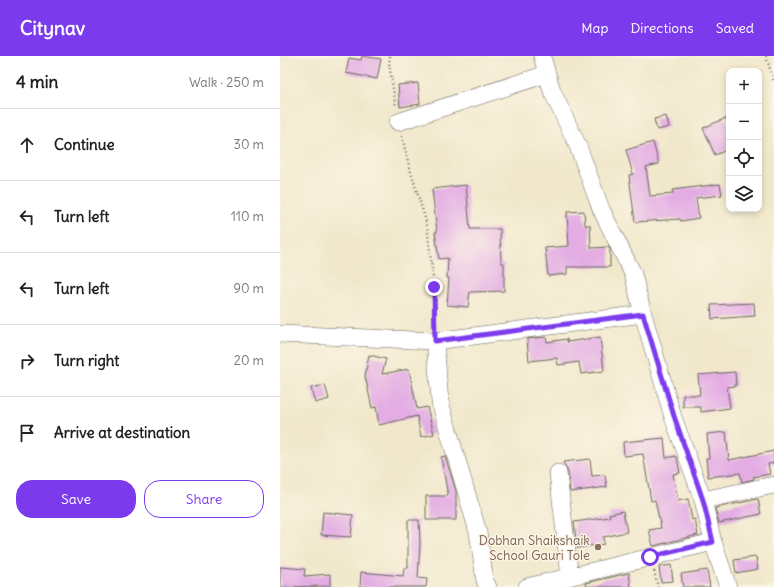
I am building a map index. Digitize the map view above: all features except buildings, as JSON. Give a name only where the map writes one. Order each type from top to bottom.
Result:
[{"type":"street","points":[[542,56],[552,91],[578,146],[601,209],[633,274],[643,314],[674,416],[703,500],[713,542],[728,587]]},
{"type":"street","points":[[398,122],[547,74]]},
{"type":"street","points":[[280,334],[435,341],[643,314]]},
{"type":"street","points":[[435,341],[440,402],[478,532],[485,581],[488,587]]},
{"type":"street","points":[[558,473],[570,577]]},
{"type":"street","points":[[703,500],[774,485]]},
{"type":"street","points":[[527,587],[713,542]]},
{"type":"path","points":[[390,56],[389,63],[398,122],[408,162],[427,224],[434,287],[435,341]]},
{"type":"path","points":[[766,56],[774,82]]},
{"type":"place","name":"Dobhan Shaikshaik School Gauri Tole","points":[[598,547]]},
{"type":"route","points":[[434,287],[435,341],[643,314],[674,416],[703,500],[713,542],[650,557]]}]
